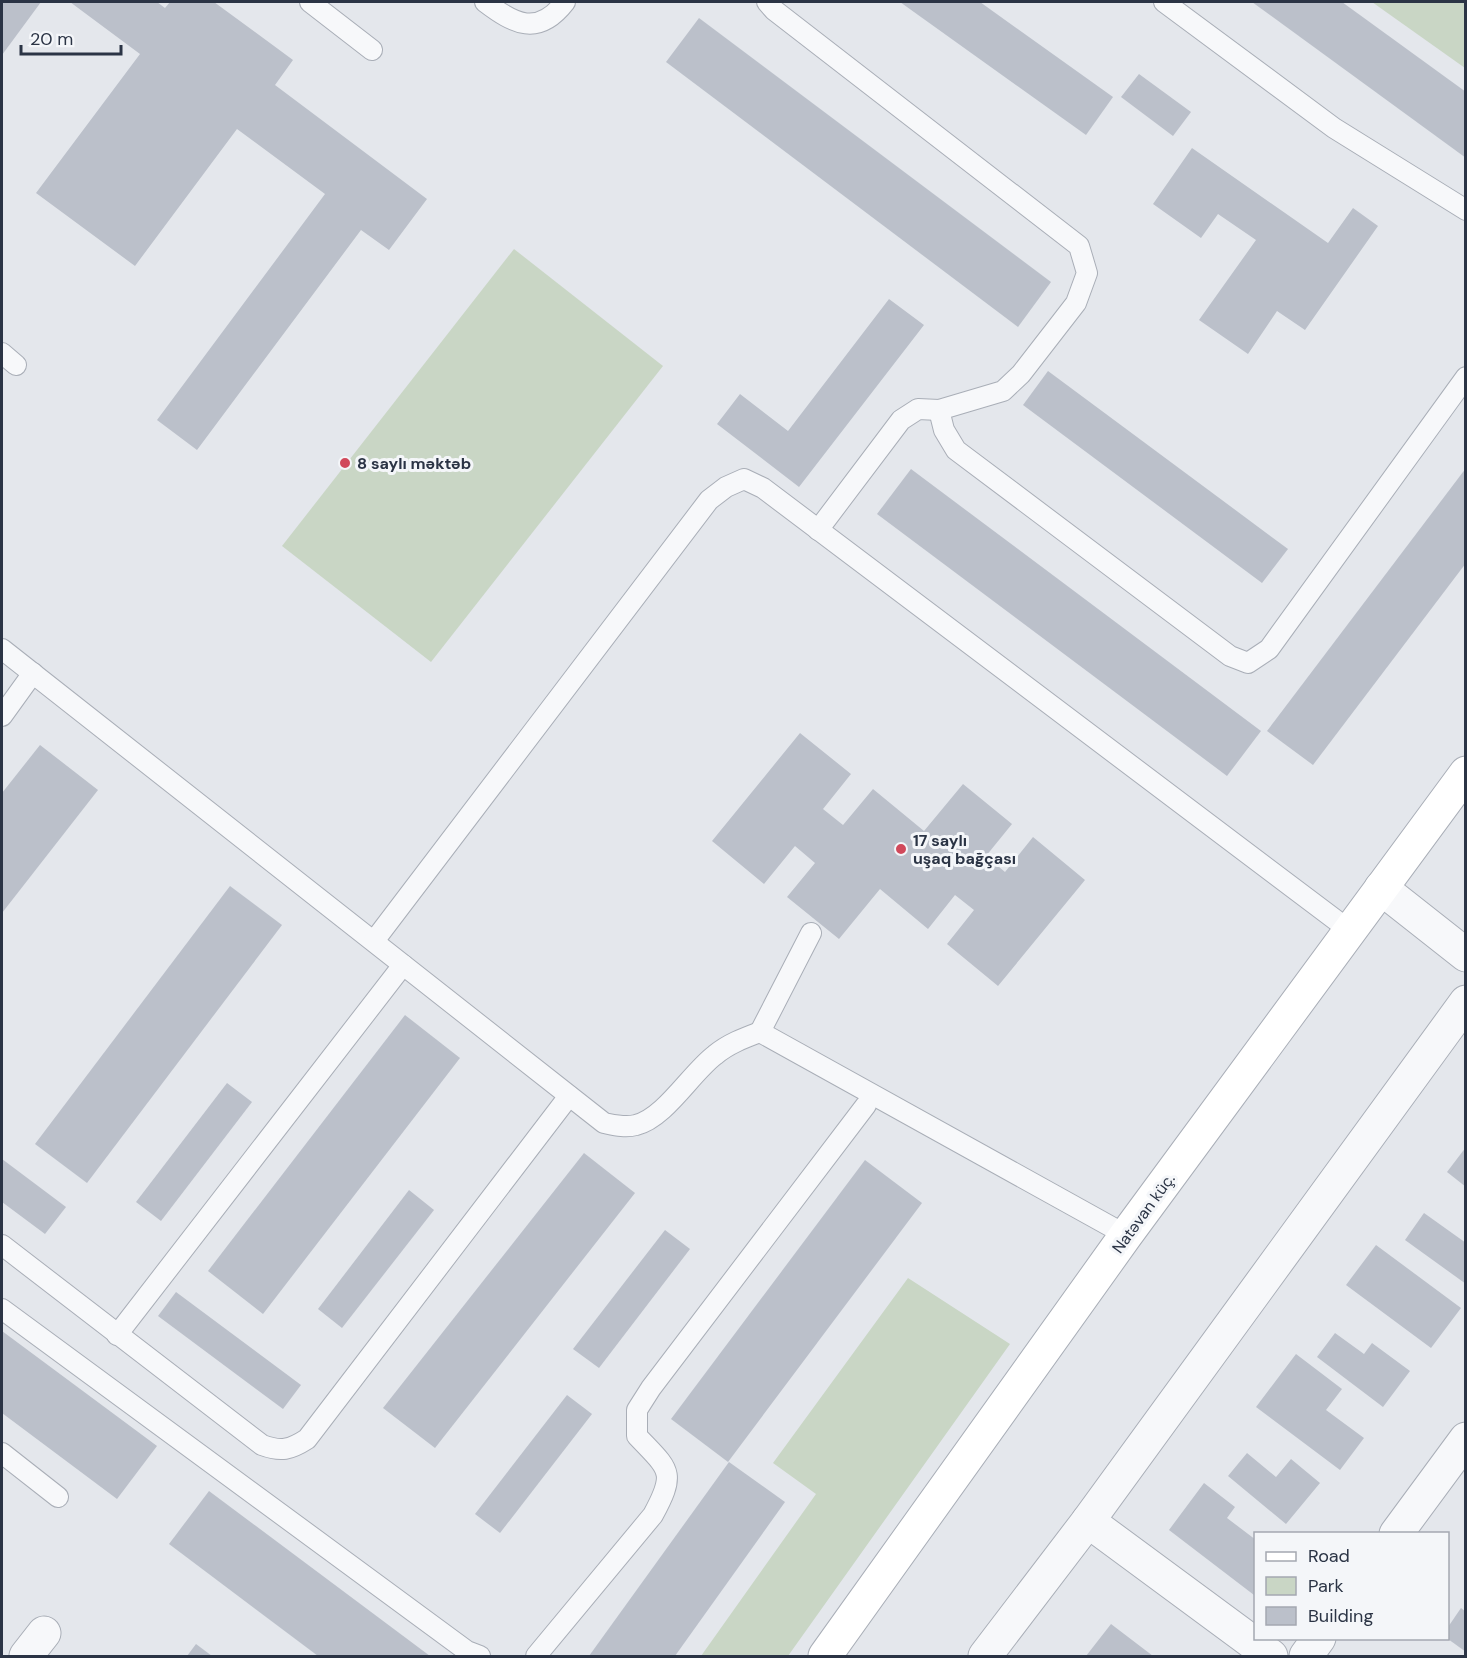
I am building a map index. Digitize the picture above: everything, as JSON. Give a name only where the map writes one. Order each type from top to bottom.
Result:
[{"type":"street","name":"Natəvan küç.","points":[[825,1656],[1126,1235],[1466,773]]},
{"type":"street","points":[[1382,888],[1466,955]]},
{"type":"street","points":[[985,1656],[1088,1521],[1466,1002]]},
{"type":"street","points":[[1397,1532],[1466,1439]]},
{"type":"street","points":[[1088,1521],[1271,1656]]},
{"type":"street","points":[[1306,1656],[1318,1640]]},
{"type":"lane","points":[[310,2],[372,50]]},
{"type":"lane","points":[[485,2],[521,24],[539,24],[558,10],[564,2]]},
{"type":"lane","points":[[767,2],[1079,246],[1087,273],[1076,303],[1021,374],[1004,391],[939,410],[918,409],[901,420],[818,530]]},
{"type":"lane","points":[[1164,2],[1335,128],[1466,210]]},
{"type":"lane","points":[[939,410],[944,430],[956,450],[1230,656],[1248,663],[1269,649],[1466,376]]},
{"type":"lane","points":[[374,941],[709,500],[726,486],[744,479],[763,488],[1349,930]]},
{"type":"lane","points":[[2,649],[604,1123],[621,1126],[637,1125],[650,1118],[714,1055],[760,1032],[812,933]]},
{"type":"lane","points":[[2,716],[33,673]]},
{"type":"lane","points":[[117,1335],[403,965]]},
{"type":"lane","points":[[760,1032],[1126,1235]]},
{"type":"lane","points":[[2,1245],[262,1445],[278,1450],[293,1448],[307,1439],[568,1096]]},
{"type":"lane","points":[[536,1656],[653,1515],[667,1489],[665,1467],[637,1436],[637,1410],[646,1395],[866,1105]]},
{"type":"lane","points":[[2,1309],[467,1651],[480,1656]]},
{"type":"lane","points":[[2,1453],[58,1497]]},
{"type":"green space","points":[[1372,2],[1465,2],[1465,68]]},
{"type":"green space","points":[[514,249],[663,366],[431,662],[282,546]]},
{"type":"green space","points":[[908,1278],[1010,1344],[788,1656],[701,1656],[816,1494],[773,1463]]},
{"type":"building","points":[[2,2],[41,2],[2,55]]},
{"type":"building","points":[[70,2],[157,2],[165,8],[170,2],[214,2],[293,60],[275,85],[427,199],[389,250],[361,230],[197,450],[157,420],[325,194],[237,129],[135,266],[36,193],[140,54]]},
{"type":"building","points":[[900,2],[980,2],[1113,97],[1086,135]]},
{"type":"building","points":[[1252,2],[1342,2],[1466,92],[1466,158]]},
{"type":"building","points":[[699,18],[1051,282],[1018,327],[666,62]]},
{"type":"building","points":[[1139,74],[1191,112],[1173,136],[1121,97]]},
{"type":"building","points":[[1192,148],[1328,243],[1353,208],[1378,226],[1305,330],[1277,311],[1248,354],[1199,320],[1256,240],[1218,214],[1201,238],[1153,204]]},
{"type":"building","points":[[889,299],[924,325],[799,487],[717,424],[740,394],[788,431]]},
{"type":"building","points":[[1048,371],[1288,549],[1262,583],[1023,405]]},
{"type":"building","points":[[1466,468],[1466,563],[1313,765],[1267,731]]},
{"type":"building","points":[[911,469],[1261,731],[1227,776],[877,514]]},
{"type":"building","points":[[800,733],[851,774],[823,809],[843,825],[873,789],[924,831],[963,784],[1012,824],[986,856],[1005,872],[1033,837],[1085,880],[998,986],[947,944],[974,910],[955,895],[928,929],[880,889],[839,939],[787,897],[815,863],[795,846],[764,884],[712,841]]},
{"type":"building","points":[[40,745],[98,790],[2,913],[2,793]]},
{"type":"building","points":[[230,886],[282,925],[87,1183],[35,1144]]},
{"type":"building","points":[[405,1015],[460,1058],[263,1314],[208,1271]]},
{"type":"building","points":[[227,1083],[252,1102],[161,1221],[136,1202]]},
{"type":"building","points":[[1466,1147],[1466,1187],[1447,1172]]},
{"type":"building","points":[[584,1153],[635,1193],[435,1448],[383,1408]]},
{"type":"building","points":[[2,1159],[66,1207],[45,1234],[2,1202]]},
{"type":"building","points":[[865,1160],[922,1203],[728,1462],[671,1419]]},
{"type":"building","points":[[409,1190],[434,1210],[342,1328],[318,1309]]},
{"type":"building","points":[[1424,1213],[1466,1243],[1466,1284],[1405,1240]]},
{"type":"building","points":[[665,1230],[690,1249],[599,1368],[573,1349]]},
{"type":"building","points":[[1376,1245],[1461,1308],[1431,1348],[1346,1285]]},
{"type":"building","points":[[176,1292],[301,1385],[283,1409],[158,1316]]},
{"type":"building","points":[[2,1331],[157,1446],[117,1499],[2,1413]]},
{"type":"building","points":[[1335,1333],[1364,1354],[1372,1343],[1410,1371],[1383,1407],[1317,1357]]},
{"type":"building","points":[[1296,1354],[1342,1389],[1326,1410],[1364,1438],[1340,1470],[1256,1407]]},
{"type":"building","points":[[567,1395],[592,1414],[500,1533],[475,1514]]},
{"type":"building","points":[[1247,1453],[1276,1477],[1291,1459],[1320,1483],[1286,1524],[1228,1476]]},
{"type":"building","points":[[729,1462],[785,1502],[675,1656],[589,1656]]},
{"type":"building","points":[[1204,1483],[1235,1507],[1227,1518],[1254,1538],[1254,1595],[1169,1530]]},
{"type":"building","points":[[209,1491],[430,1656],[318,1656],[169,1544]]},
{"type":"building","points":[[1461,1608],[1466,1612],[1466,1652],[1449,1640],[1449,1626]]},
{"type":"building","points":[[1111,1624],[1153,1656],[1086,1656]]},
{"type":"building","points":[[196,1644],[212,1656],[187,1656]]},
{"type":"place","name":"8 saylı məktəb","points":[[345,463]]},
{"type":"place","name":"17 saylı uşaq bağçası","points":[[901,849]]}]
